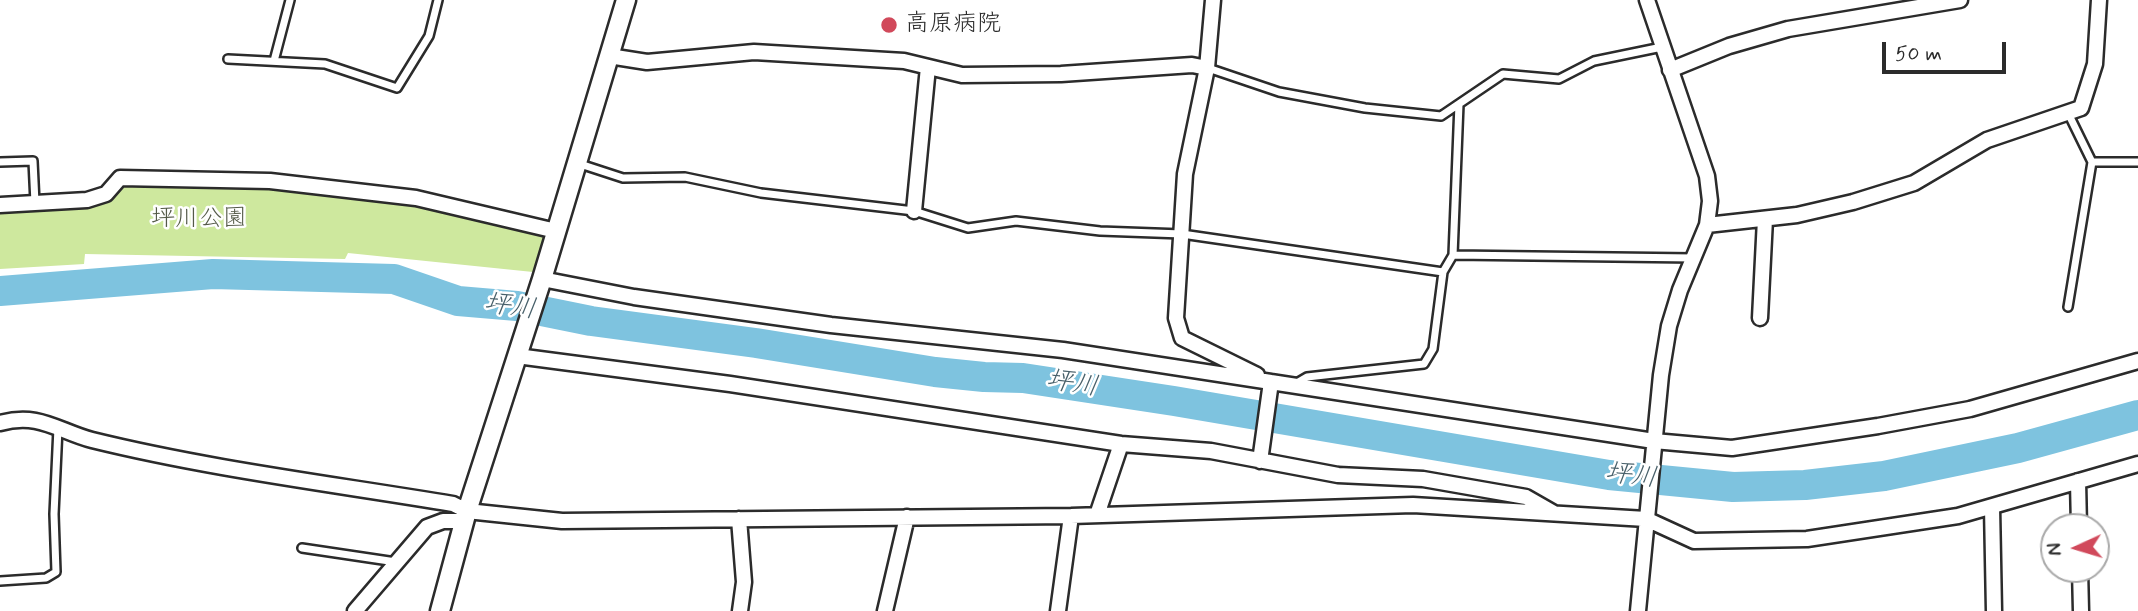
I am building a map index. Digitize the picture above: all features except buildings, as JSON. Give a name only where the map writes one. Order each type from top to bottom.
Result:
[{"type":"street","points":[[440,611],[466,516],[540,284],[625,0]]},
{"type":"street","points":[[1213,0],[1207,68],[1185,174],[1176,318],[1182,338],[1270,387]]},
{"type":"street","points":[[1638,611],[1668,326],[1707,225],[1710,201],[1707,176],[1647,0]]},
{"type":"street","points":[[1670,71],[1729,46],[1788,29],[1960,0]]},
{"type":"street","points":[[1707,225],[1797,215],[1853,202],[1914,183],[1987,140],[2081,108],[2095,64],[2099,0]]},
{"type":"street","points":[[609,55],[647,62],[754,52],[904,61],[962,75],[1061,74],[1192,65],[1207,68]]},
{"type":"street","points":[[914,211],[928,66]]},
{"type":"street","points":[[0,205],[87,200],[106,194],[120,178],[270,181],[416,198],[556,231]]},
{"type":"street","points":[[1760,318],[1765,219]]},
{"type":"street","points":[[540,284],[831,326],[1062,350],[1270,387],[1294,385],[1654,447],[1732,448],[1878,426],[1970,409],[2138,361]]},
{"type":"street","points":[[518,352],[1121,444],[1261,455],[1338,475],[1423,479],[1526,497],[1558,515]]},
{"type":"street","points":[[1261,455],[1270,387]]},
{"type":"street","points":[[0,423],[12,420],[48,422],[86,438],[158,456],[453,504],[466,516]]},
{"type":"street","points":[[1097,515],[1121,444]]},
{"type":"street","points":[[355,611],[427,527],[466,516],[562,521],[1070,516],[1413,505],[1646,519],[1694,541],[1807,539],[1958,516],[2138,464]]},
{"type":"street","points":[[2078,481],[2079,513]]},
{"type":"street","points":[[1992,507],[1994,611]]},
{"type":"street","points":[[1058,611],[1070,516]]},
{"type":"street","points":[[885,611],[907,517]]},
{"type":"street","points":[[739,519],[744,582],[740,611]]},
{"type":"street","points":[[2080,583],[2081,611]]},
{"type":"lane","points":[[274,61],[290,0]]},
{"type":"lane","points":[[228,59],[325,64],[397,88],[429,36],[438,0]]},
{"type":"lane","points":[[1207,68],[1279,92],[1365,108],[1441,116],[1503,74],[1559,79],[1594,61],[1662,47]]},
{"type":"lane","points":[[1294,385],[1307,377],[1424,364],[1433,349],[1443,272],[1453,255],[1459,104]]},
{"type":"lane","points":[[2067,112],[2092,162],[2068,307]]},
{"type":"lane","points":[[0,162],[33,161],[35,204]]},
{"type":"lane","points":[[2092,162],[2138,162]]},
{"type":"lane","points":[[576,163],[623,178],[685,177],[761,193],[914,211],[968,228],[1016,221],[1100,231],[1182,234],[1443,272]]},
{"type":"lane","points":[[1453,255],[1693,258]]},
{"type":"lane","points":[[0,581],[46,578],[56,572],[54,514],[58,427]]},
{"type":"lane","points":[[302,548],[396,562]]},
{"type":"green space","name":"坪川公園","points":[[126,183],[268,185],[415,201],[545,232],[533,272],[348,253],[345,259],[85,254],[84,264],[0,269],[0,209],[84,203],[97,205]]},
{"type":"waterway","name":"坪川","points":[[0,291],[213,274],[394,279],[458,301],[517,306],[591,321],[756,343],[935,372],[1023,378],[1609,475],[1733,487],[1805,485],[1884,476],[2018,448],[2138,415]]},
{"type":"place","name":"高原病院","points":[[889,25]]}]
